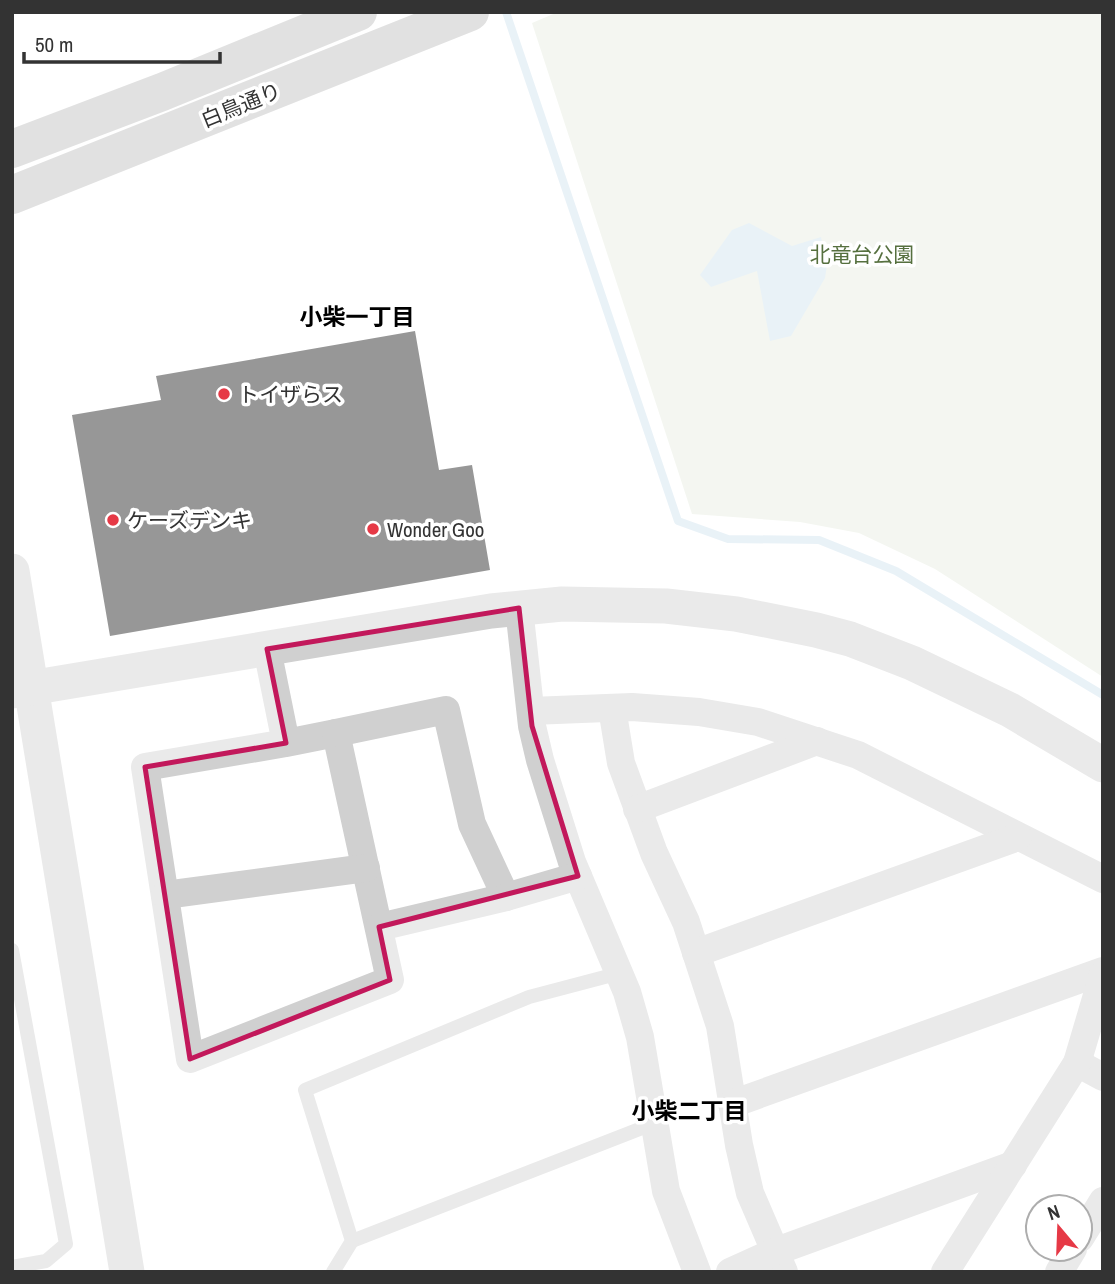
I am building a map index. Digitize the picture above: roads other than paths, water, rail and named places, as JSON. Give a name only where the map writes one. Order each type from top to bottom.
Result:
[{"type":"main road","name":"白鳥通り","points":[[12,149],[150,97],[358,12]]},
{"type":"main road","name":"白鳥通り","points":[[12,195],[470,12]]},
{"type":"street","points":[[12,570],[22,690],[127,1272]]},
{"type":"street","points":[[22,690],[519,608],[562,604],[666,606],[736,614],[850,639],[912,663],[1010,710],[1103,765]]},
{"type":"street","points":[[519,608],[531,711],[540,760],[578,876],[620,972],[640,1037],[666,1191],[697,1272]]},
{"type":"street","points":[[267,649],[286,743]]},
{"type":"street","points":[[531,711],[612,708],[699,712],[758,722],[858,755],[1103,879]]},
{"type":"street","points":[[612,708],[621,763],[653,853],[686,922],[720,1026],[750,1193],[779,1262]]},
{"type":"street","points":[[336,733],[390,980],[190,1059],[145,767],[286,743],[446,710],[472,824],[506,897]]},
{"type":"street","points":[[637,809],[817,741]]},
{"type":"street","points":[[696,953],[1018,837]]},
{"type":"street","points":[[165,895],[366,868]]},
{"type":"street","points":[[379,927],[506,897],[578,876]]},
{"type":"street","points":[[732,1104],[1103,973]]},
{"type":"street","points":[[945,1272],[1077,1063],[1103,973]]},
{"type":"street","points":[[1077,1063],[1103,1077]]},
{"type":"street","points":[[730,1272],[779,1262],[1013,1165]]},
{"type":"street","points":[[1094,1220],[1103,1201]]},
{"type":"lane","points":[[12,950],[66,1244],[46,1261],[12,1267]]},
{"type":"lane","points":[[352,1241],[305,1090],[529,997],[620,972]]},
{"type":"lane","points":[[333,1272],[352,1241],[655,1123]]},
{"type":"water","points":[[749,223],[792,246],[821,237],[827,265],[825,278],[791,336],[770,341],[757,271],[711,287],[700,275],[732,230]]},
{"type":"waterway","points":[[506,12],[678,521],[728,539],[819,540],[896,571],[1103,695]]},
{"type":"place","name":"トイザらス","points":[[224,394]]},
{"type":"place","name":"ケーズデンキ","points":[[113,520]]},
{"type":"place","name":"Wonder Goo","points":[[373,529]]},
{"type":"district","name":"小柴一丁目","points":[[357,316]]},
{"type":"district","name":"小柴二丁目","points":[[689,1110]]},
{"type":"park label","name":"北竜台公園","points":[[862,254]]}]
